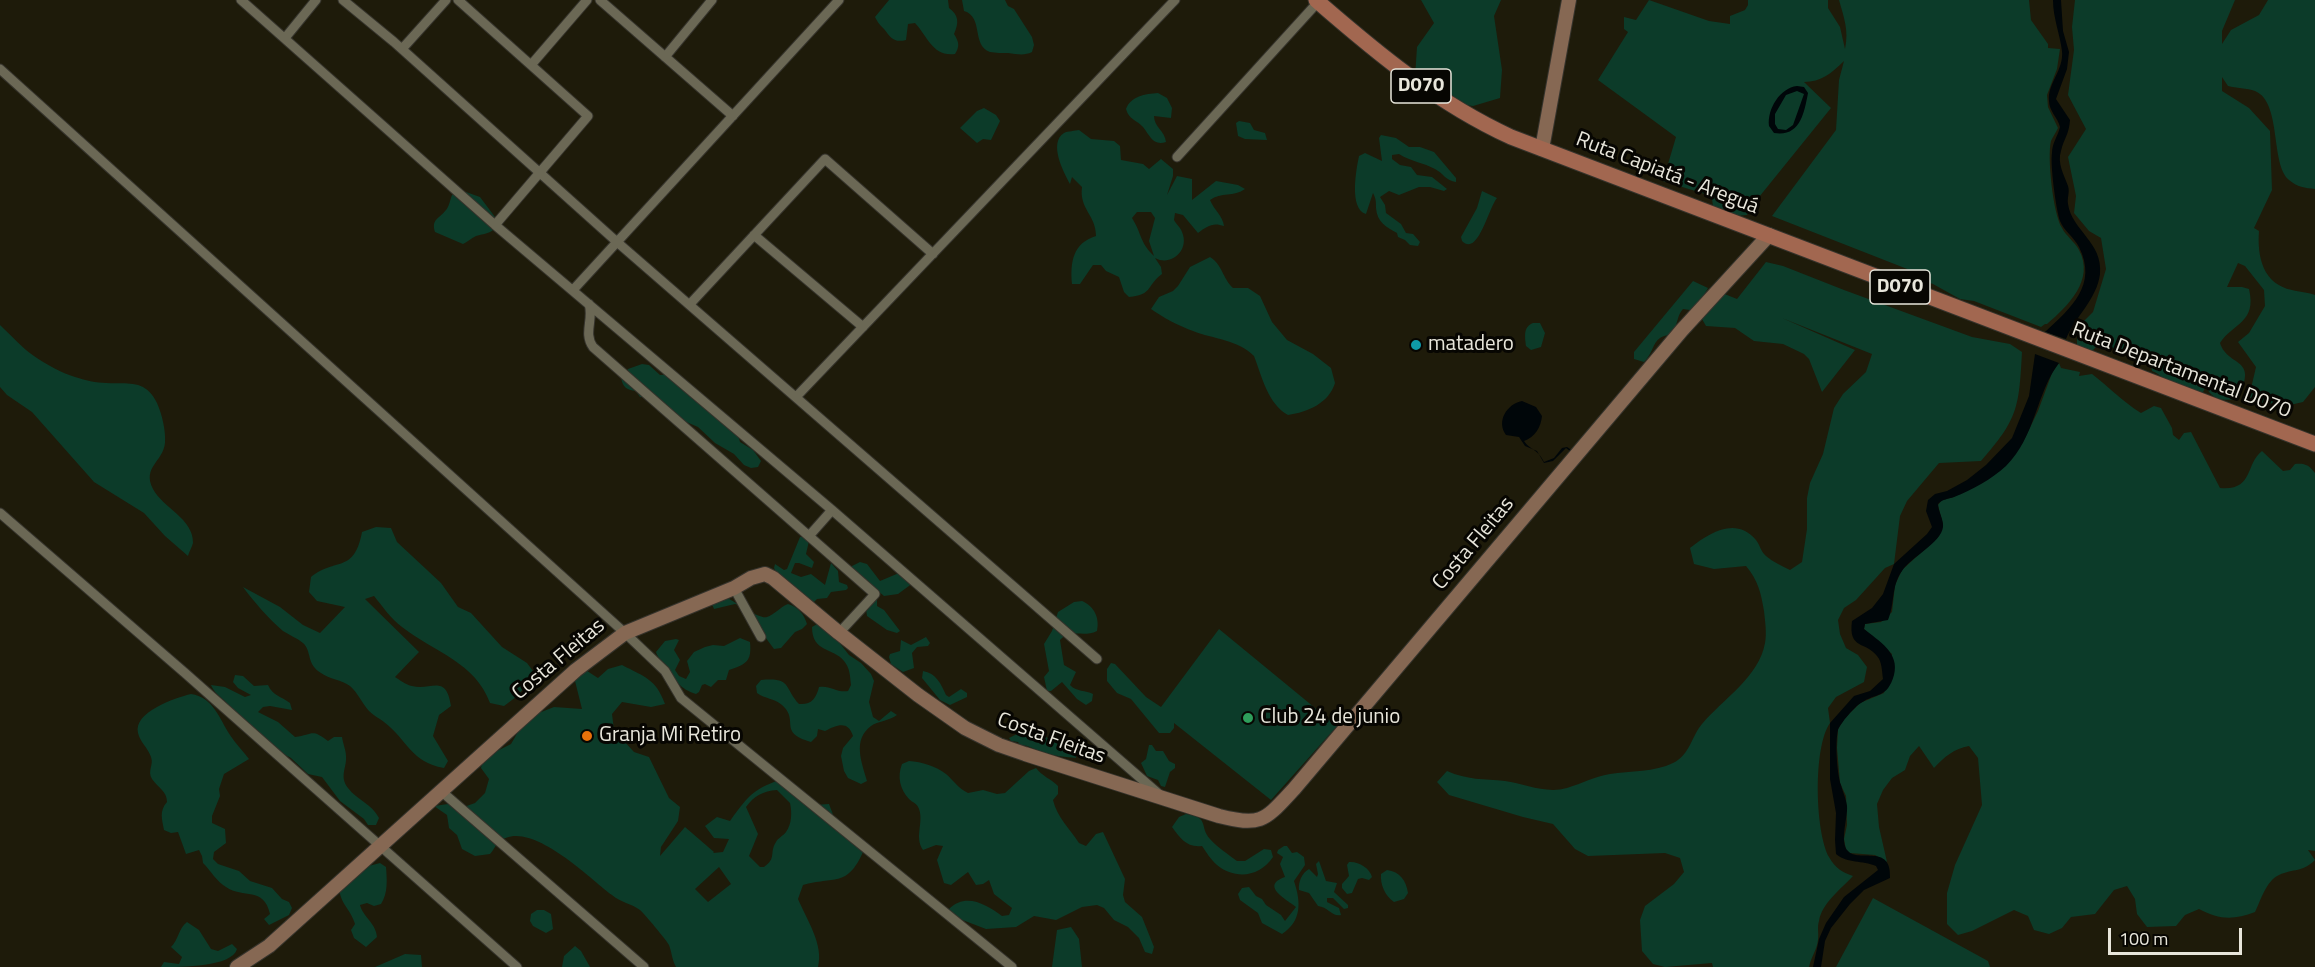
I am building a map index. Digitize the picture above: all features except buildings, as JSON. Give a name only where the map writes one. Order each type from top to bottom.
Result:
[{"type":"main road","points":[[1542,149],[1569,0]]},
{"type":"main road","name":"Ruta Capiatá - Areguá","points":[[1317,1],[1379,55],[1445,102],[1479,122],[1542,149],[2033,337]]},
{"type":"main road","name":"Costa Fleitas","points":[[237,967],[269,946],[576,670],[625,633],[765,574],[918,695],[974,733],[1025,754],[1164,799],[1240,822],[1256,822],[1271,813],[1294,789],[1682,330],[1769,235]]},
{"type":"main road","name":"Ruta Departamental D070","points":[[2033,337],[2315,444]]},
{"type":"street","points":[[241,0],[495,225],[832,510],[1164,799]]},
{"type":"street","points":[[285,38],[316,0]]},
{"type":"street","points":[[343,0],[402,49],[617,242],[1097,659]]},
{"type":"street","points":[[402,49],[446,0]]},
{"type":"street","points":[[458,0],[588,116],[495,225]]},
{"type":"street","points":[[531,65],[587,0]]},
{"type":"street","points":[[600,0],[733,116]]},
{"type":"street","points":[[665,57],[712,0]]},
{"type":"street","points":[[573,290],[839,0]]},
{"type":"street","points":[[796,397],[1175,0]]},
{"type":"street","points":[[1177,157],[1317,1]]},
{"type":"street","points":[[0,69],[625,633],[665,671],[681,698],[1012,967]]},
{"type":"street","points":[[690,304],[825,159],[933,254]]},
{"type":"street","points":[[754,235],[863,327]]},
{"type":"street","points":[[589,304],[591,312],[587,334],[594,347],[875,594],[839,633]]},
{"type":"street","points":[[809,536],[832,510]]},
{"type":"street","points":[[0,513],[185,673],[517,967]]},
{"type":"street","points":[[734,588],[761,637]]},
{"type":"street","points":[[441,791],[644,967]]},
{"type":"green space","points":[[889,0],[948,0],[949,8],[955,13],[957,20],[954,34],[958,46],[955,54],[947,54],[936,49],[915,23],[908,24],[906,40],[898,41],[891,37],[875,17]]},
{"type":"green space","points":[[962,0],[1005,0],[1008,6],[1014,9],[1032,37],[1034,45],[1032,52],[997,53],[984,48],[974,19],[964,11]]},
{"type":"green space","points":[[1421,0],[1501,0],[1494,16],[1502,70],[1500,98],[1473,106],[1445,102],[1415,77],[1417,47],[1434,23]]},
{"type":"green space","points":[[1649,0],[1709,21],[1730,24],[1730,16],[1745,10],[1748,0],[1828,0],[1828,8],[1840,27],[1845,49],[1846,30],[1839,0],[2029,0],[2031,20],[2048,44],[2048,48],[2060,49],[2057,69],[2047,95],[2048,107],[2058,128],[2050,148],[2056,211],[2062,228],[2079,250],[2083,261],[2084,272],[2081,282],[2071,301],[2041,327],[1974,301],[1960,299],[1919,279],[1920,274],[1772,216],[1836,130],[1839,80],[1844,61],[1826,76],[1804,82],[1831,108],[1747,215],[1735,216],[1713,206],[1712,199],[1705,194],[1663,181],[1676,137],[1598,80],[1628,32],[1624,29],[1624,17],[1636,20]]},
{"type":"green space","points":[[2075,0],[2235,0],[2222,31],[2222,44],[2231,30],[2259,15],[2268,0],[2315,0],[2315,189],[2295,184],[2283,172],[2279,161],[2273,120],[2263,97],[2249,89],[2228,86],[2222,77],[2222,91],[2249,108],[2270,131],[2272,190],[2254,228],[2259,231],[2259,250],[2264,268],[2268,276],[2282,287],[2315,295],[2315,387],[2303,402],[2290,405],[2261,403],[2249,397],[2256,367],[2238,342],[2249,333],[2265,306],[2264,290],[2245,266],[2238,263],[2227,287],[2249,289],[2250,309],[2247,316],[2220,343],[2224,351],[2244,369],[2243,385],[2237,399],[2227,400],[2215,397],[2206,386],[2203,392],[2199,392],[2172,384],[2152,371],[2150,359],[2143,357],[2135,362],[2128,358],[2125,352],[2099,344],[2091,352],[2077,347],[2077,328],[2093,312],[2106,269],[2101,238],[2089,231],[2074,213],[2076,196],[2068,157],[2086,129],[2068,95],[2074,50],[2072,27]]},
{"type":"green space","points":[[1158,93],[1167,98],[1172,108],[1171,118],[1154,116],[1165,138],[1166,142],[1162,143],[1152,139],[1126,109],[1135,98]]},
{"type":"green space","points":[[984,108],[996,115],[1000,121],[991,140],[983,139],[977,143],[960,128],[977,111]]},
{"type":"green space","points":[[1239,121],[1250,123],[1254,130],[1265,133],[1267,140],[1245,139],[1238,136],[1236,123]]},
{"type":"green space","points":[[1079,130],[1091,139],[1114,141],[1120,146],[1121,160],[1143,164],[1149,169],[1161,159],[1173,169],[1167,195],[1177,176],[1192,179],[1192,200],[1216,181],[1238,185],[1245,189],[1210,200],[1224,226],[1210,225],[1198,233],[1183,215],[1175,213],[1174,220],[1184,239],[1181,251],[1167,260],[1155,258],[1161,267],[1162,274],[1146,292],[1129,297],[1124,292],[1119,277],[1106,271],[1101,265],[1093,265],[1080,284],[1072,284],[1073,261],[1078,248],[1088,239],[1096,236],[1083,201],[1082,187],[1072,177],[1070,184],[1057,151],[1059,138],[1064,133]],"holes":[[[1137,212],[1151,212],[1155,218],[1149,241],[1154,256],[1149,251],[1132,218]]]},
{"type":"green space","points":[[1381,135],[1396,138],[1409,147],[1420,147],[1434,152],[1456,178],[1456,182],[1447,179],[1431,167],[1399,154],[1392,155],[1392,159],[1400,165],[1411,167],[1417,175],[1432,177],[1447,189],[1444,191],[1419,187],[1399,195],[1389,191],[1380,197],[1385,205],[1386,213],[1401,224],[1406,233],[1413,234],[1420,242],[1418,246],[1410,245],[1398,237],[1397,233],[1380,220],[1373,193],[1366,214],[1357,205],[1355,188],[1359,156],[1365,153],[1382,161],[1379,138]]},
{"type":"green space","points":[[1482,191],[1497,198],[1478,237],[1473,243],[1468,244],[1462,241],[1461,237],[1477,208]]},
{"type":"green space","points":[[466,192],[480,197],[498,221],[492,231],[476,236],[463,244],[435,232],[434,224],[447,209],[452,195]]},
{"type":"green space","points":[[1210,257],[1233,288],[1248,288],[1260,296],[1272,322],[1287,340],[1313,354],[1331,368],[1335,383],[1323,401],[1303,412],[1288,415],[1275,404],[1254,356],[1248,351],[1233,343],[1182,327],[1151,309],[1159,297],[1173,291],[1178,286],[1190,267]]},
{"type":"green space","points":[[1766,262],[1783,266],[1972,337],[2010,344],[2022,352],[2020,387],[2009,423],[1981,461],[1939,463],[1907,501],[1900,516],[1894,564],[1885,568],[1856,600],[1844,608],[1838,620],[1840,634],[1846,648],[1858,655],[1867,667],[1864,682],[1836,697],[1828,708],[1830,723],[1821,750],[1819,769],[1819,810],[1824,845],[1829,857],[1839,869],[1853,876],[1821,914],[1817,944],[1809,967],[1713,967],[1712,963],[1665,967],[1653,964],[1642,951],[1640,920],[1645,906],[1674,884],[1684,872],[1680,858],[1665,853],[1588,856],[1575,849],[1553,824],[1449,795],[1437,782],[1447,771],[1469,778],[1559,790],[1604,775],[1666,766],[1679,760],[1687,751],[1702,724],[1739,687],[1756,666],[1765,643],[1766,631],[1762,598],[1753,576],[1746,566],[1714,569],[1694,564],[1690,548],[1723,529],[1740,529],[1756,540],[1764,554],[1778,564],[1790,570],[1802,562],[1810,483],[1823,454],[1834,408],[1843,394],[1866,372],[1872,354],[1782,318],[1855,350],[1822,392],[1809,359],[1804,354],[1783,344],[1754,341],[1735,328],[1706,326],[1702,319],[1717,291],[1737,299]]},
{"type":"green space","points":[[1693,281],[1708,288],[1701,300],[1690,310],[1683,309],[1673,331],[1658,340],[1644,362],[1634,359],[1634,352]]},
{"type":"green space","points":[[1533,323],[1540,323],[1545,333],[1541,347],[1531,350],[1526,346],[1525,335],[1526,329]]},
{"type":"green space","points":[[0,325],[30,353],[59,371],[95,382],[136,384],[153,395],[164,428],[165,443],[161,455],[151,470],[150,481],[157,496],[188,527],[193,543],[188,556],[144,513],[94,482],[32,412],[7,395],[0,387]]},
{"type":"green space","points":[[2059,363],[2061,368],[2080,372],[2079,376],[2092,374],[2141,413],[2154,406],[2161,408],[2172,428],[2173,435],[2179,440],[2184,433],[2191,432],[2220,488],[2231,488],[2244,481],[2262,451],[2283,471],[2290,470],[2295,464],[2302,464],[2309,466],[2315,473],[2315,851],[2308,850],[2315,860],[2302,869],[2274,878],[2264,891],[2255,912],[2227,918],[2199,909],[2185,915],[2176,926],[2147,927],[2137,914],[2135,899],[2127,886],[2114,890],[2095,914],[2071,917],[2062,928],[2049,934],[2034,930],[2028,916],[2014,910],[1972,931],[1958,935],[1947,924],[1947,893],[1955,865],[1982,805],[1978,758],[1969,746],[1950,754],[1934,768],[1919,746],[1910,756],[1905,770],[1892,778],[1883,790],[1877,804],[1879,827],[1887,862],[1875,855],[1850,853],[1846,850],[1844,839],[1847,825],[1846,796],[1840,783],[1838,729],[1844,719],[1860,703],[1884,693],[1892,654],[1864,629],[1865,624],[1881,622],[1892,612],[1895,585],[1902,570],[1939,536],[1943,525],[1938,505],[1942,500],[1954,497],[2022,444],[2038,411],[2052,373]]},
{"type":"green space","points":[[642,364],[649,365],[660,375],[675,374],[683,378],[738,435],[740,442],[753,450],[761,461],[758,467],[751,468],[744,465],[734,454],[715,443],[698,427],[684,421],[667,405],[654,398],[640,397],[636,391],[626,388],[621,378],[628,369]]},
{"type":"green space","points":[[376,527],[391,528],[397,542],[441,583],[458,607],[471,613],[502,647],[527,663],[536,675],[516,697],[504,706],[490,703],[483,689],[464,668],[402,627],[374,596],[365,599],[419,652],[395,677],[412,686],[441,686],[449,696],[451,706],[439,715],[433,736],[448,761],[444,768],[416,756],[392,729],[369,711],[350,686],[316,669],[306,646],[283,631],[243,587],[280,607],[303,625],[320,633],[345,607],[317,601],[309,592],[311,577],[349,559],[359,545],[362,532]]},
{"type":"green space","points":[[800,537],[809,541],[806,554],[814,562],[812,568],[795,563],[791,573],[801,577],[811,574],[825,585],[831,563],[838,571],[839,582],[847,585],[846,590],[831,592],[827,598],[817,599],[812,604],[779,577],[774,568],[775,564],[784,570],[787,569]]},
{"type":"green space","points":[[860,562],[867,564],[880,581],[899,573],[913,583],[898,594],[884,596],[850,567]]},
{"type":"green space","points":[[868,594],[877,595],[877,606],[884,610],[900,631],[897,633],[887,630],[867,616],[866,609],[870,603],[866,597]]},
{"type":"green space","points":[[724,596],[740,605],[714,609],[711,602]]},
{"type":"green space","points":[[1082,601],[1095,613],[1098,622],[1097,631],[1064,636],[1060,640],[1064,665],[1076,672],[1070,685],[1075,689],[1093,694],[1092,701],[1086,705],[1077,699],[1062,682],[1051,691],[1047,691],[1044,677],[1049,671],[1044,644],[1052,631],[1058,612],[1074,602]]},
{"type":"green space","points":[[788,604],[800,611],[807,624],[795,632],[781,648],[774,649],[743,607],[759,616],[767,617]]},
{"type":"green space","points":[[819,623],[831,632],[849,655],[871,674],[874,681],[869,702],[873,717],[879,721],[891,711],[897,715],[871,726],[865,732],[860,752],[867,781],[861,784],[848,778],[844,771],[841,756],[843,748],[853,736],[848,728],[842,725],[825,731],[818,729],[817,736],[811,742],[795,734],[787,711],[782,705],[757,693],[756,686],[761,680],[783,682],[799,704],[812,700],[819,687],[848,691],[851,685],[846,664],[815,641],[812,627]]},
{"type":"green space","name":"Club 24 de junio","points":[[1219,629],[1337,726],[1271,800],[1174,723],[1174,728],[1170,733],[1159,733],[1131,699],[1117,693],[1107,681],[1107,669],[1111,663],[1115,664],[1146,697],[1161,707]]},
{"type":"green space","points":[[926,637],[930,643],[928,646],[917,647],[912,653],[914,668],[903,672],[891,664],[890,654],[900,651],[901,640],[911,645]]},
{"type":"green space","points":[[740,638],[750,642],[750,654],[747,661],[729,670],[726,680],[718,680],[711,687],[702,685],[696,694],[679,684],[656,652],[665,641],[679,640],[674,650],[680,660],[675,670],[679,676],[686,679],[690,672],[687,661],[694,652],[713,645],[724,646]]},
{"type":"green space","points":[[622,665],[643,676],[658,689],[665,704],[651,707],[622,702],[612,714],[614,730],[634,752],[649,757],[669,798],[680,807],[678,821],[661,847],[660,856],[685,827],[713,853],[723,852],[729,839],[714,838],[705,826],[717,817],[730,821],[754,793],[786,777],[814,805],[829,804],[840,833],[855,839],[863,852],[851,871],[839,879],[803,885],[798,899],[817,941],[818,967],[676,967],[668,943],[640,910],[615,897],[558,852],[525,837],[510,837],[498,843],[490,854],[475,856],[462,849],[457,835],[449,828],[447,815],[434,806],[448,804],[461,808],[475,803],[485,793],[489,779],[481,768],[484,754],[511,744],[526,718],[554,707],[582,709],[575,681],[584,669],[598,678],[608,669]],"holes":[[[777,790],[790,803],[790,822],[788,829],[774,846],[772,858],[764,867],[760,867],[749,856],[758,834],[746,807],[759,795]],[[719,867],[731,884],[708,902],[695,889]]]},
{"type":"green space","points":[[923,671],[935,677],[949,697],[961,689],[967,693],[967,697],[950,705],[940,700],[922,678]]},
{"type":"green space","points":[[235,675],[243,676],[254,686],[268,685],[275,694],[290,703],[292,710],[270,706],[263,707],[258,712],[278,722],[295,737],[315,733],[328,741],[334,737],[342,737],[346,754],[345,784],[376,813],[379,818],[376,825],[368,825],[364,819],[340,801],[322,777],[308,774],[291,758],[271,747],[232,715],[229,705],[211,685],[225,687],[245,697],[251,695],[238,688],[233,682]]},
{"type":"green space","points":[[191,694],[205,699],[210,704],[249,759],[224,774],[212,823],[225,829],[226,843],[214,852],[213,859],[218,864],[239,871],[250,881],[272,888],[282,899],[289,902],[292,908],[289,915],[269,925],[264,919],[270,914],[263,900],[258,896],[239,892],[223,885],[203,863],[199,850],[186,854],[178,832],[171,833],[164,830],[162,812],[167,798],[151,776],[151,757],[139,736],[138,725],[148,712]]},
{"type":"green space","points":[[1035,725],[1042,729],[1046,737],[1059,744],[1066,753],[1076,754],[1076,758],[1020,745],[1009,738],[1017,734],[1024,734]]},
{"type":"green space","points":[[1149,745],[1152,745],[1156,751],[1163,751],[1169,761],[1175,764],[1165,787],[1161,786],[1158,780],[1147,776],[1141,763],[1146,759]]},
{"type":"green space","points":[[909,761],[924,763],[938,769],[968,793],[983,790],[997,794],[1005,793],[1029,771],[1036,768],[1058,786],[1058,794],[1053,800],[1055,806],[1079,843],[1086,846],[1096,834],[1103,832],[1125,879],[1123,895],[1125,902],[1142,917],[1154,947],[1152,954],[1145,952],[1139,938],[1128,927],[1114,920],[1104,908],[1097,905],[1082,907],[1056,920],[1034,916],[1016,927],[986,929],[952,916],[949,909],[962,901],[983,904],[1002,916],[1009,915],[1012,908],[994,894],[989,880],[976,885],[968,872],[951,885],[944,883],[937,860],[943,846],[936,845],[923,850],[919,840],[919,809],[906,795],[900,783],[902,764]]},
{"type":"green space","points":[[1186,814],[1198,817],[1210,839],[1237,861],[1245,861],[1264,849],[1271,850],[1273,857],[1261,869],[1247,874],[1224,870],[1213,861],[1202,846],[1188,844],[1172,827],[1179,817]]},
{"type":"green space","points":[[1287,846],[1292,853],[1297,852],[1304,857],[1305,865],[1294,881],[1299,904],[1296,917],[1289,929],[1282,934],[1262,923],[1258,913],[1240,900],[1238,894],[1242,888],[1249,887],[1285,921],[1296,907],[1275,889],[1275,884],[1285,877],[1280,864],[1283,857],[1277,853]]},
{"type":"green space","points":[[1319,861],[1326,881],[1337,883],[1334,892],[1348,905],[1348,908],[1344,909],[1333,898],[1327,898],[1327,902],[1339,908],[1341,915],[1335,915],[1318,906],[1309,893],[1299,890],[1301,878],[1309,869],[1317,877],[1316,864]]},
{"type":"green space","points":[[1349,862],[1363,866],[1372,877],[1369,880],[1358,879],[1352,893],[1347,894],[1342,884],[1349,876],[1347,865]]},
{"type":"green space","points":[[380,863],[386,867],[383,900],[381,904],[374,906],[367,903],[360,905],[377,937],[366,947],[354,938],[351,930],[355,924],[342,900],[340,885],[365,867]]},
{"type":"green space","points":[[1387,870],[1399,875],[1406,884],[1408,893],[1404,899],[1394,902],[1384,890],[1381,874]]},
{"type":"green space","points":[[1873,898],[1988,961],[1990,967],[1836,967]]},
{"type":"green space","points":[[537,910],[544,910],[551,914],[553,929],[546,933],[533,926],[530,921],[531,914]]},
{"type":"green space","points":[[187,922],[199,930],[211,949],[218,951],[232,944],[237,949],[233,955],[216,963],[161,967],[164,962],[179,964],[182,957],[171,947]]},
{"type":"green space","points":[[1071,927],[1079,939],[1082,967],[1052,967],[1057,930]]},
{"type":"green space","points":[[575,946],[581,951],[590,967],[562,967],[564,956]]},
{"type":"green space","points":[[405,954],[421,955],[422,967],[375,967]]},
{"type":"shaded area","points":[[2053,0],[2061,0],[2063,31],[2069,52],[2067,69],[2056,99],[2070,120],[2060,155],[2060,164],[2069,188],[2068,202],[2071,213],[2097,253],[2100,263],[2100,274],[2095,292],[2066,339],[2045,332],[2064,314],[2079,295],[2085,273],[2079,247],[2060,221],[2054,187],[2052,149],[2060,127],[2050,108],[2049,95],[2061,64],[2062,51]]},
{"type":"shaded area","points":[[1804,87],[1808,93],[1805,109],[1795,128],[1783,133],[1774,133],[1769,126],[1772,106],[1780,95],[1791,88]],"holes":[[[1797,91],[1804,94],[1793,125],[1786,130],[1778,129],[1775,124],[1775,114],[1786,95]]]},
{"type":"shaded area","points":[[2035,354],[2059,363],[2051,375],[2030,428],[2016,454],[2006,466],[1988,480],[1938,504],[1943,524],[1941,533],[1902,571],[1896,583],[1888,620],[1865,624],[1864,629],[1887,648],[1895,667],[1891,683],[1885,692],[1858,705],[1838,730],[1838,766],[1847,806],[1844,842],[1848,851],[1853,854],[1880,857],[1886,861],[1890,878],[1864,890],[1850,904],[1831,928],[1825,941],[1821,967],[1813,967],[1819,939],[1826,923],[1844,897],[1878,870],[1876,866],[1845,859],[1836,854],[1836,813],[1830,779],[1830,723],[1854,696],[1870,691],[1883,679],[1879,658],[1873,651],[1855,641],[1851,630],[1852,621],[1872,608],[1883,594],[1894,564],[1932,527],[1926,511],[1928,500],[1935,494],[1947,491],[1967,480],[1986,465],[2012,438],[2029,396]]},
{"type":"shaded area","points":[[1522,401],[1536,407],[1542,416],[1537,431],[1524,441],[1533,449],[1525,446],[1519,437],[1506,435],[1503,430],[1503,419],[1508,409]]},
{"type":"shaded area","points":[[1567,447],[1573,451],[1449,598],[1447,597],[1570,451],[1566,448],[1553,461],[1544,463],[1539,454],[1544,462],[1554,458],[1562,448]]},
{"type":"place","name":"matadero","points":[[1416,345]]},
{"type":"place","name":"Club 24 de junio","points":[[1248,718]]},
{"type":"place","name":"Granja Mi Retiro","points":[[587,736]]}]
